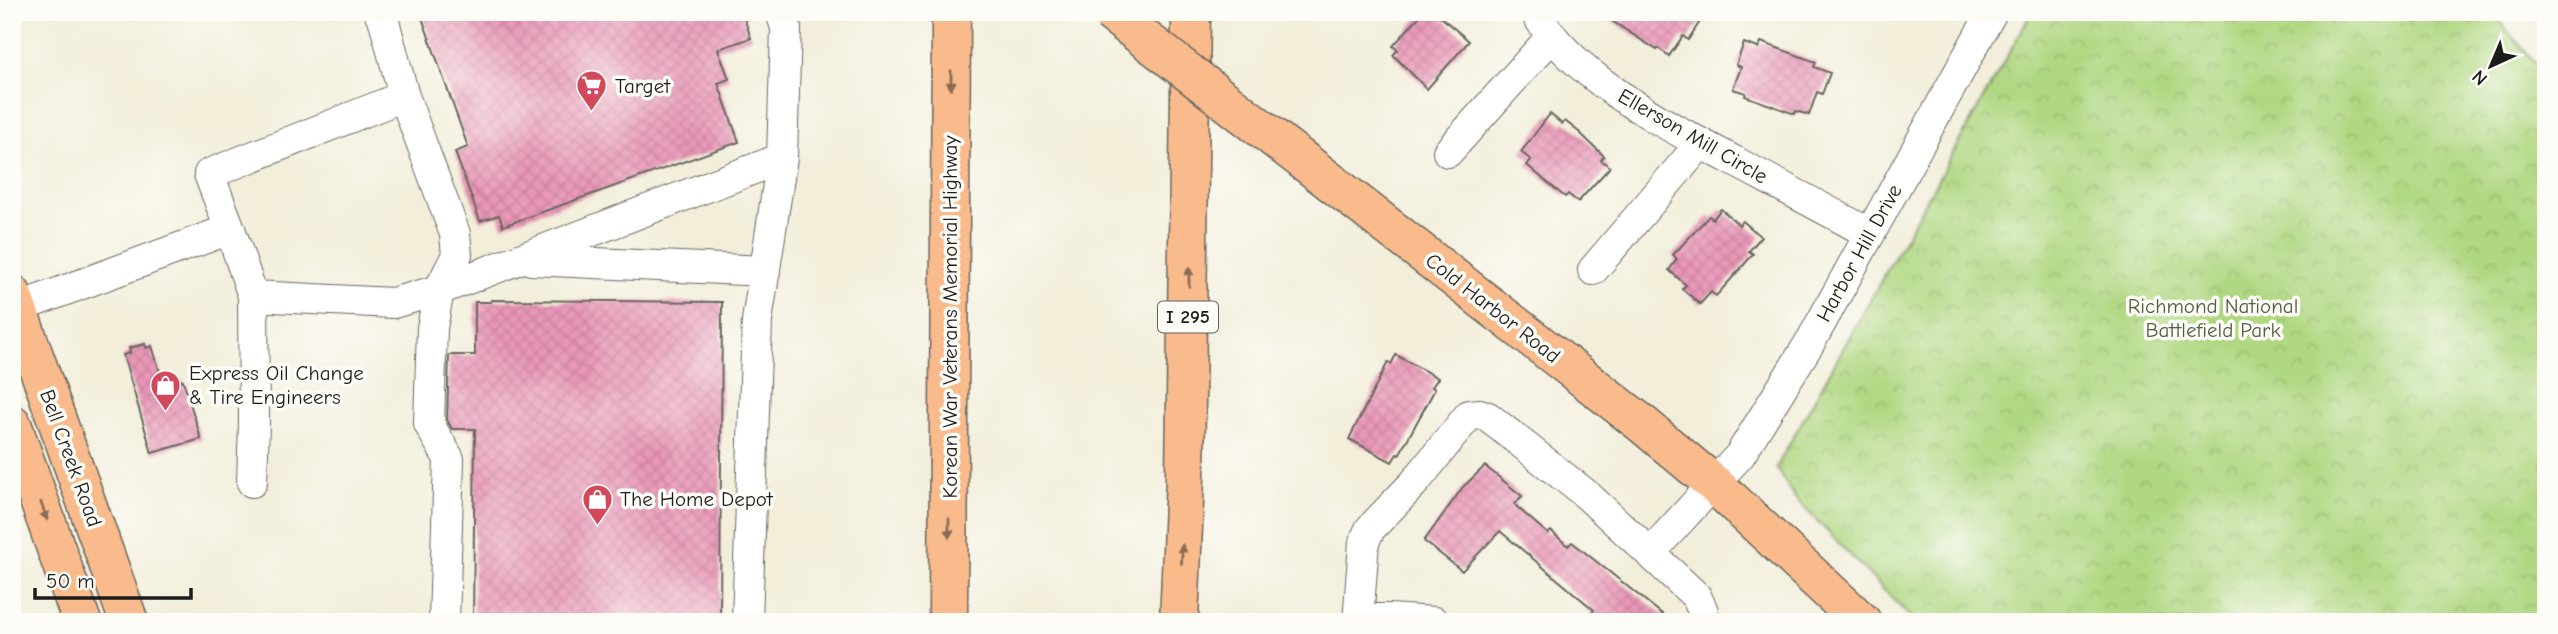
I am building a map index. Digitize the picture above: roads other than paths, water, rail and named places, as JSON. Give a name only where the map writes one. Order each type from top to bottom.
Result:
[{"type":"main road","name":"Korean War Veterans Memorial Highway","points":[[948,622],[951,12]]},
{"type":"main road","name":"Cold Harbor Road","points":[[1110,12],[1609,398],[1714,484],[1862,622]]},
{"type":"main road","name":"I 295","points":[[1179,622],[1186,464],[1191,12]]},
{"type":"main road","name":"Bell Creek Road","points":[[14,304],[130,622]]},
{"type":"main road","name":"Bell Creek Road","points":[[12,424],[82,622]]},
{"type":"street","points":[[379,12],[384,21],[404,96],[455,234],[457,255],[439,290],[432,328],[429,424],[449,459],[444,622]]},
{"type":"street","points":[[747,622],[757,321],[782,158],[786,28],[781,12]]},
{"type":"street","name":"Harbor Hill Drive","points":[[1650,553],[1740,455],[1812,340],[1992,12]]},
{"type":"street","points":[[1448,152],[1544,24]]},
{"type":"street","name":"Ellerson Mill Circle","points":[[1544,24],[1569,54],[1627,101],[1870,234]]},
{"type":"street","points":[[251,482],[254,422],[253,296],[209,174],[404,96]]},
{"type":"street","points":[[1593,270],[1701,143]]},
{"type":"street","points":[[253,296],[393,303],[439,290],[782,158]]},
{"type":"street","points":[[14,304],[230,229]]},
{"type":"street","points":[[519,259],[765,271]]},
{"type":"street","points":[[1434,622],[1358,620],[1364,542],[1370,529],[1415,482],[1469,415],[1480,414],[1488,417],[1587,495],[1696,596],[1703,611],[1701,622]]},
{"type":"place","name":"Target","points":[[592,113]]},
{"type":"place","name":"Express Oil Change & Tire Engineers","points":[[166,412]]},
{"type":"place","name":"The Home Depot","points":[[597,526]]},
{"type":"park label","name":"Richmond National Battlefield Park","points":[[2213,318]]}]
